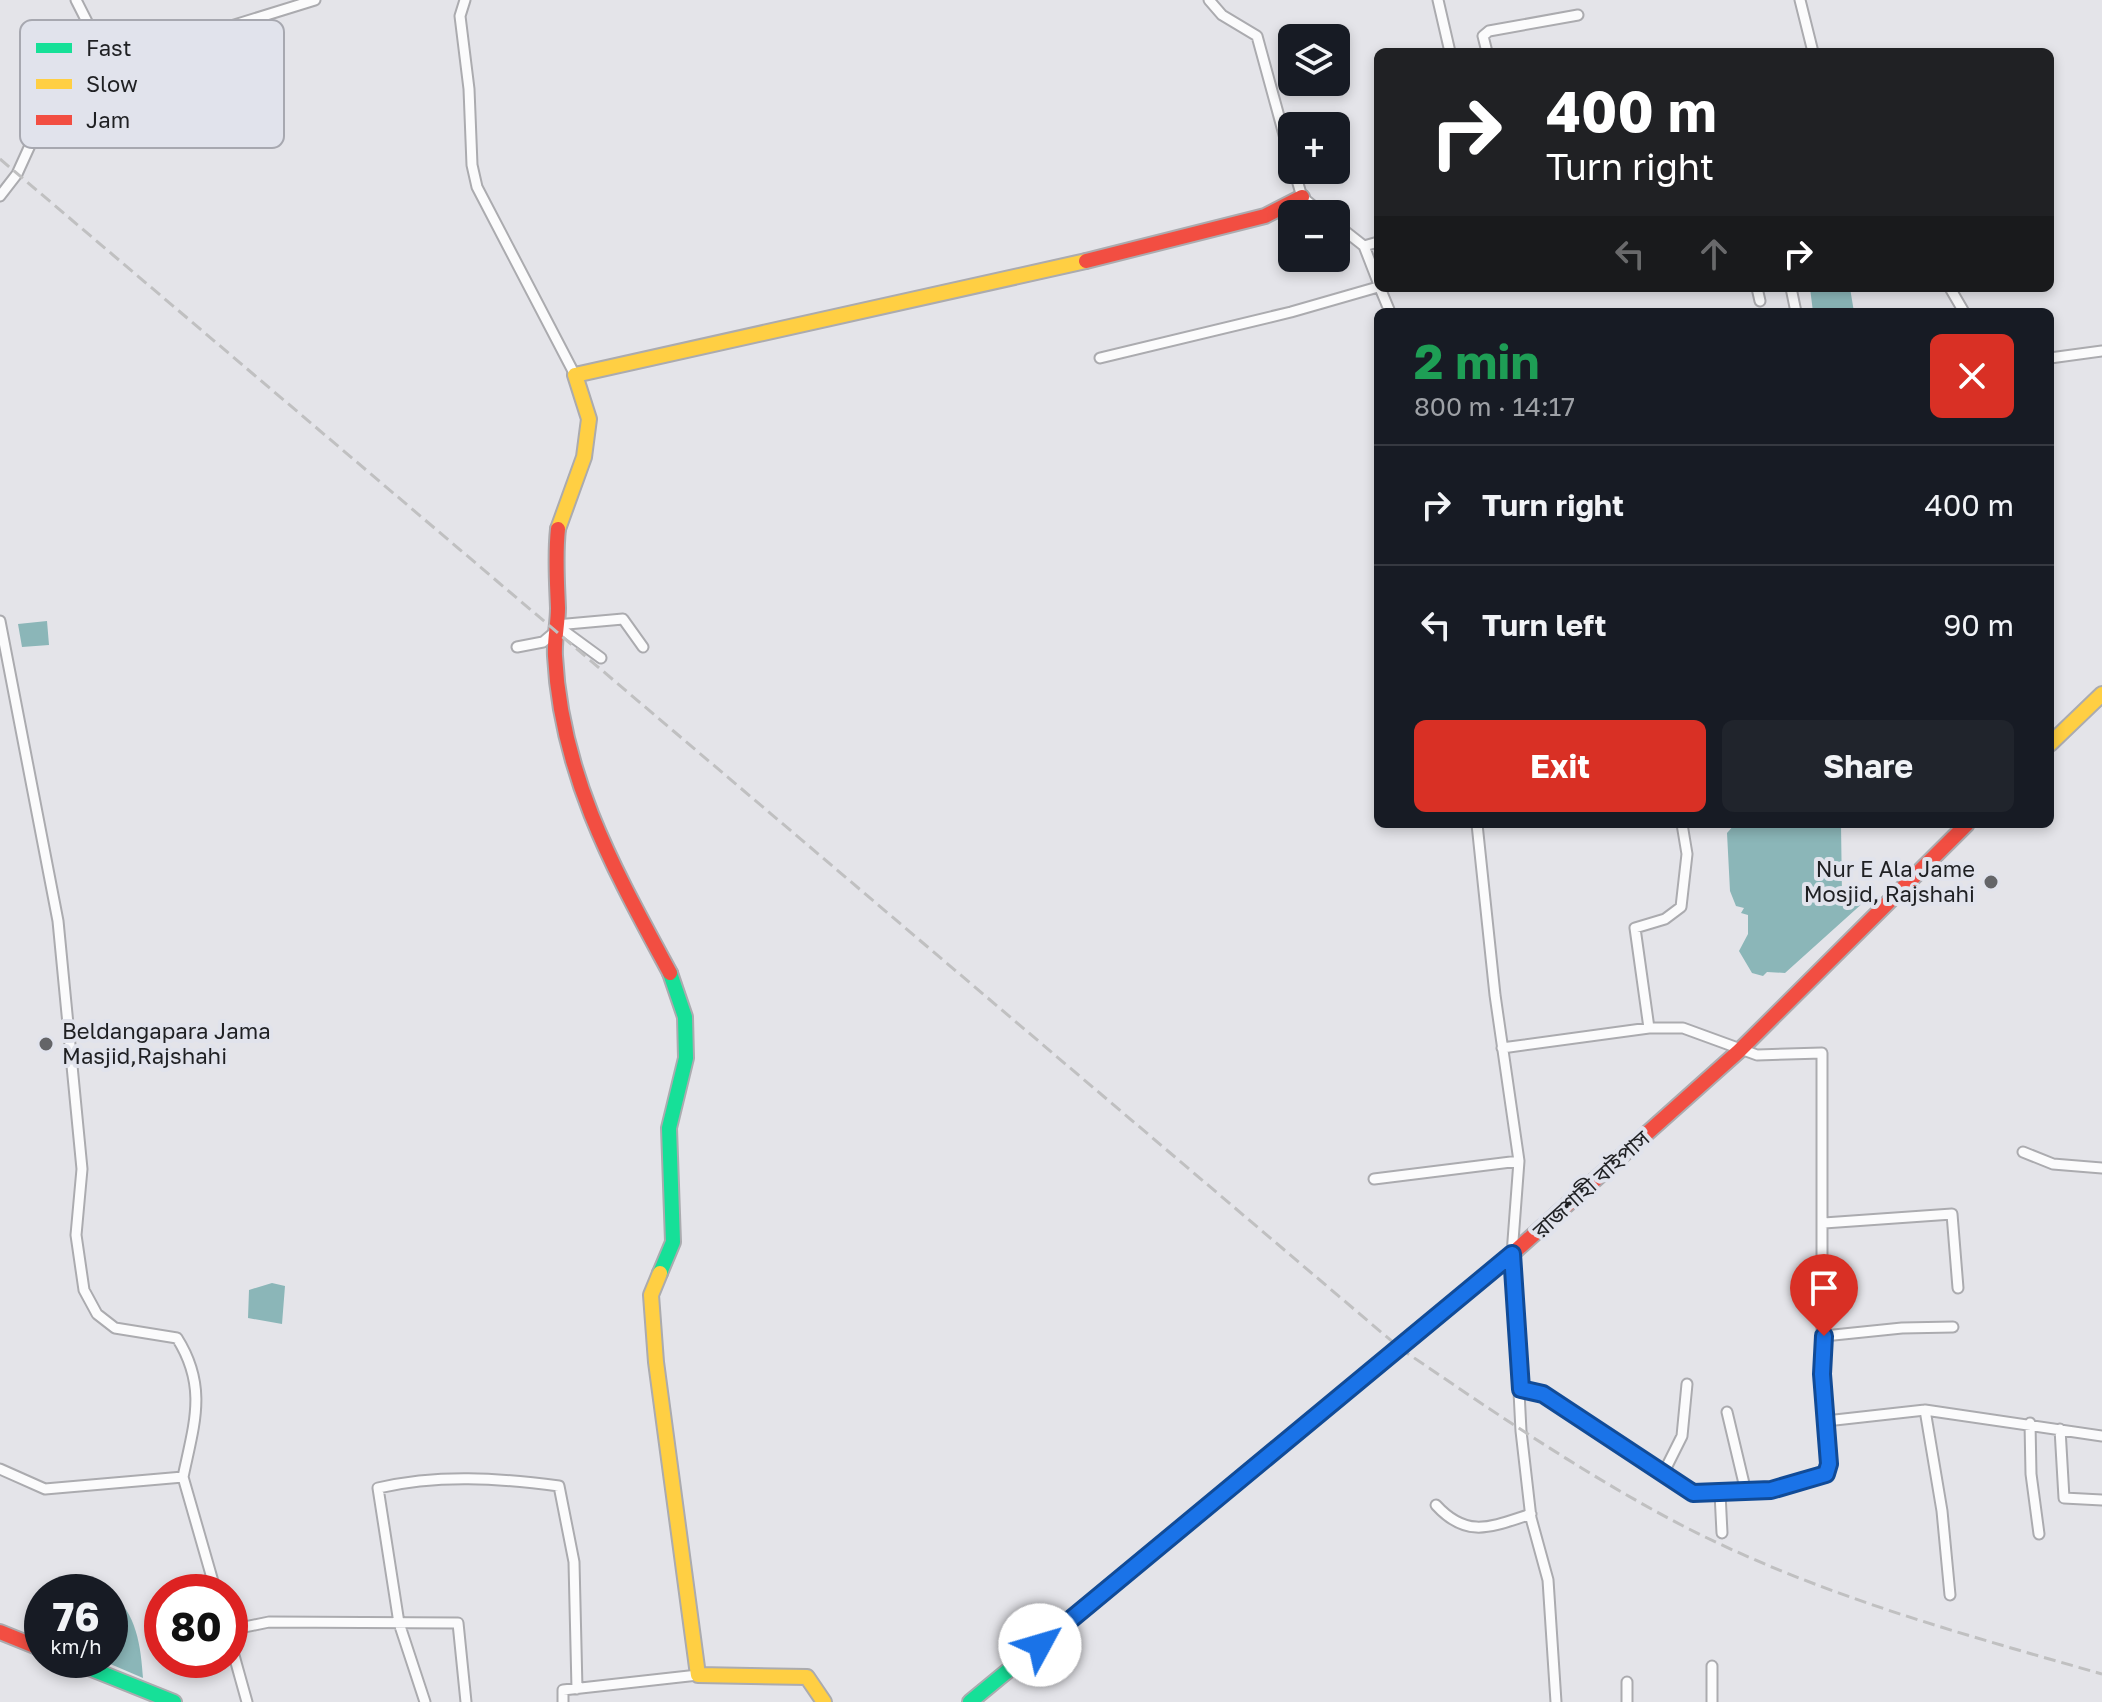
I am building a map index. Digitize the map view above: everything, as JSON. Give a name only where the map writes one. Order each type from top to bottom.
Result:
[{"type":"main road","points":[[824,1702],[807,1677],[698,1675],[656,1362],[651,1295],[673,1242],[669,1128],[686,1058],[685,1017],[672,977],[603,849],[571,761],[555,656],[554,563],[559,519],[584,457],[589,419],[575,375],[1095,259],[1265,216],[1302,197]]},
{"type":"main road","points":[[2054,740],[2102,694]]},
{"type":"main road","name":"রাজশাহী বাইপাস","points":[[970,1702],[1512,1254],[1739,1051],[1963,828]]},
{"type":"main road","points":[[0,1632],[24,1642]]},
{"type":"main road","points":[[114,1678],[174,1702]]},
{"type":"street","points":[[76,0],[86,20]]},
{"type":"street","points":[[250,20],[315,0]]},
{"type":"street","points":[[465,0],[460,16],[469,89],[472,165],[477,187],[485,209],[575,375]]},
{"type":"street","points":[[1209,0],[1222,15],[1257,36],[1278,113]]},
{"type":"street","points":[[1438,0],[1449,48]]},
{"type":"street","points":[[1800,0],[1812,48]]},
{"type":"street","points":[[1486,48],[1483,36],[1489,31],[1578,15]]},
{"type":"street","points":[[0,196],[17,174],[29,148]]},
{"type":"street","points":[[1298,184],[1306,200]]},
{"type":"street","points":[[1350,235],[1364,246],[1374,273]]},
{"type":"street","points":[[1364,246],[1374,243]]},
{"type":"street","points":[[1100,358],[1226,329],[1374,287]]},
{"type":"street","points":[[1758,292],[1760,301]]},
{"type":"street","points":[[2054,357],[2102,351]]},
{"type":"street","points":[[517,647],[543,642],[556,628],[623,619],[643,647]]},
{"type":"street","points":[[0,621],[58,921],[82,1169],[76,1235],[84,1290],[97,1314],[115,1328],[177,1338],[192,1363],[197,1409],[183,1477],[211,1574]]},
{"type":"street","points":[[556,628],[601,658]]},
{"type":"street","points":[[1477,828],[1502,1048],[1519,1161],[1512,1254],[1521,1431],[1531,1514],[1548,1580],[1556,1702]]},
{"type":"street","points":[[1649,1028],[1635,928],[1665,919],[1681,907],[1687,854],[1683,828]]},
{"type":"street","points":[[1502,1048],[1649,1028],[1683,1028],[1739,1051],[1757,1055],[1822,1053],[1826,1474],[1771,1490],[1693,1493],[1543,1394],[1521,1389]]},
{"type":"street","points":[[2023,1152],[2053,1164],[2102,1168]]},
{"type":"street","points":[[1374,1179],[1519,1161]]},
{"type":"street","points":[[1824,1223],[1952,1214],[1958,1288]]},
{"type":"street","points":[[1824,1336],[1902,1328],[1953,1327]]},
{"type":"street","points":[[1663,1474],[1682,1436],[1687,1384]]},
{"type":"street","points":[[1826,1423],[1925,1410],[2102,1436]]},
{"type":"street","points":[[1925,1410],[1942,1511],[1950,1595]]},
{"type":"street","points":[[1727,1412],[1746,1492]]},
{"type":"street","points":[[2030,1423],[2031,1474],[2039,1534]]},
{"type":"street","points":[[2060,1429],[2064,1498],[2102,1500]]},
{"type":"street","points":[[0,1469],[45,1489],[183,1477]]},
{"type":"street","points":[[425,1702],[399,1623],[378,1488],[408,1481],[494,1477],[559,1486],[574,1562],[577,1689]]},
{"type":"street","points":[[1720,1493],[1722,1533]]},
{"type":"street","points":[[1436,1505],[1452,1523],[1474,1528],[1531,1514]]},
{"type":"street","points":[[248,1626],[269,1622],[458,1623],[466,1702]]},
{"type":"street","points":[[1712,1666],[1712,1702]]},
{"type":"street","points":[[563,1702],[563,1690],[698,1675]]},
{"type":"street","points":[[240,1678],[247,1702]]},
{"type":"street","points":[[1627,1682],[1627,1702]]},
{"type":"water","points":[[1810,292],[1851,292],[1853,308],[1812,308]]},
{"type":"water","points":[[47,621],[49,645],[22,647],[18,624]]},
{"type":"water","points":[[1731,828],[1841,828],[1842,896],[1858,894],[1865,901],[1785,973],[1767,972],[1763,976],[1752,973],[1739,951],[1748,934],[1748,915],[1741,913],[1744,908],[1736,906],[1730,891],[1727,833]]},
{"type":"water","points":[[272,1283],[285,1286],[282,1324],[248,1318],[249,1290]]},
{"type":"water","points":[[128,1613],[139,1643],[143,1678],[128,1672]]},
{"type":"railway","points":[[0,159],[1401,1349],[1599,1479],[1720,1544],[1881,1608],[2102,1674]]},
{"type":"traffic: fast","points":[[660,1273],[673,1242],[669,1128],[686,1058],[685,1017],[670,973]]},
{"type":"traffic: fast","points":[[970,1702],[1422,1329]]},
{"type":"traffic: fast","points":[[114,1678],[174,1702]]},
{"type":"traffic: slow","points":[[558,529],[584,457],[589,419],[575,375],[1086,261]]},
{"type":"traffic: slow","points":[[2054,740],[2102,694]]},
{"type":"traffic: slow","points":[[660,1273],[651,1295],[656,1362],[698,1675],[807,1677],[824,1702]]},
{"type":"traffic: jam","points":[[1086,261],[1265,216],[1302,197]]},
{"type":"traffic: jam","points":[[558,529],[555,656],[559,700],[568,742],[594,821],[611,860],[670,973]]},
{"type":"traffic: jam","points":[[1422,1329],[1512,1254],[1739,1051],[1963,828]]},
{"type":"traffic: jam","points":[[0,1632],[24,1642]]},
{"type":"place","name":"Nur E Ala Jame Mosjid, Rajshahi","points":[[1991,882]]},
{"type":"place","name":"Beldangapara Jama Masjid,Rajshahi","points":[[46,1044]]},
{"type":"route","points":[[1040,1645],[1512,1254],[1521,1389],[1543,1394],[1693,1493],[1771,1490],[1826,1474],[1829,1464],[1822,1374],[1824,1336]]}]
